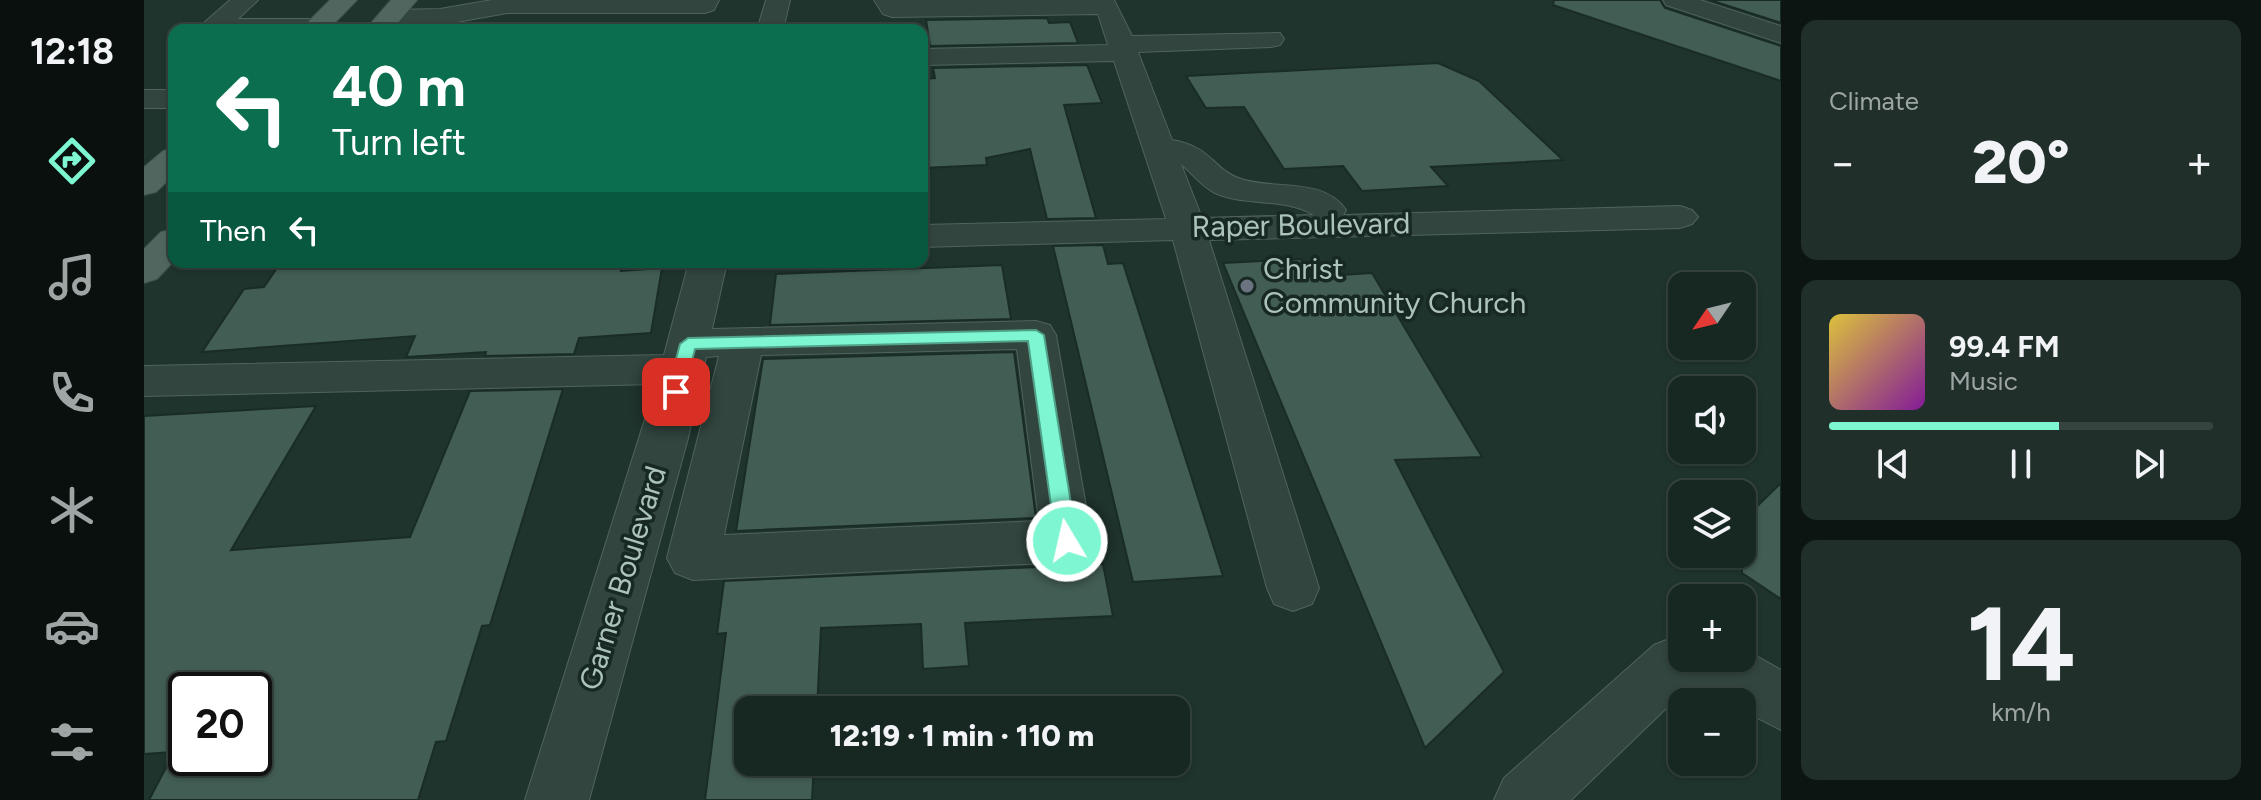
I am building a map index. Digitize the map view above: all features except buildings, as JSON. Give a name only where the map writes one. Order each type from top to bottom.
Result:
[{"type":"main road","points":[[319,24],[345,0]]},
{"type":"main road","points":[[144,185],[168,163]]},
{"type":"main road","points":[[144,271],[168,246]]},
{"type":"street","points":[[220,24],[218,22],[246,0]]},
{"type":"street","points":[[391,16],[440,17],[509,3],[565,6],[705,5],[707,0]]},
{"type":"street","points":[[772,24],[778,0]]},
{"type":"street","points":[[886,0],[892,9],[1103,3],[1124,49],[1187,227],[1293,588]]},
{"type":"street","points":[[1675,0],[1781,35]]},
{"type":"street","points":[[654,24],[667,5]]},
{"type":"street","points":[[555,24],[565,6]]},
{"type":"street","points":[[928,57],[1271,39]]},
{"type":"street","points":[[144,99],[168,99]]},
{"type":"street","points":[[1159,148],[1182,151],[1229,187],[1297,197],[1335,215]]},
{"type":"street","name":"Raper Boulevard","points":[[928,236],[1187,227],[1335,215],[1565,219],[1680,217]]},
{"type":"street","name":"Garner Boulevard","points":[[557,800],[665,438],[707,268]]},
{"type":"street","points":[[144,381],[685,356],[743,342],[1036,335],[1067,541],[693,558],[743,342]]},
{"type":"street","points":[[1526,800],[1674,663],[1727,669],[1781,702]]},
{"type":"place","name":"Christ Community Church","points":[[1247,286]]},
{"type":"route","points":[[676,392],[688,344],[1036,335],[1067,541]]}]
